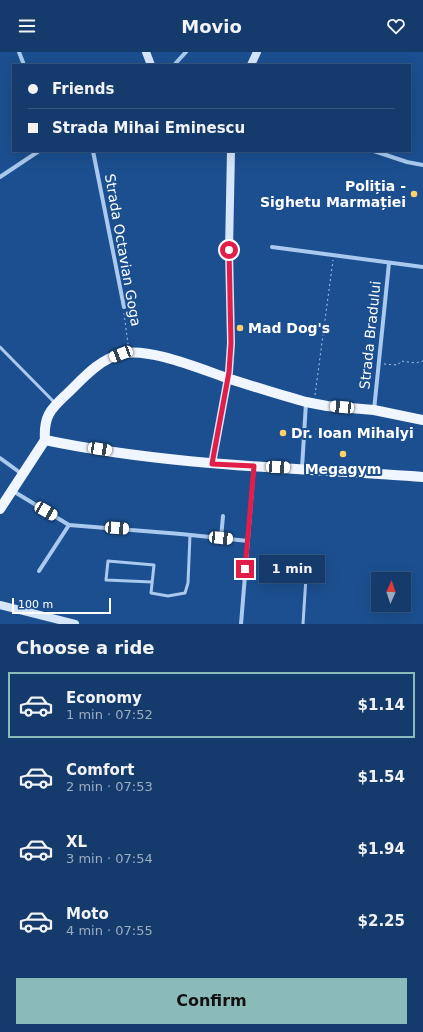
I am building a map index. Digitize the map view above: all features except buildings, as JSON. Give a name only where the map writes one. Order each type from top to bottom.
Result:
[{"type":"main road","points":[[146,52],[151,64]]},
{"type":"main road","points":[[251,64],[257,52]]},
{"type":"main road","points":[[212,464],[229,379],[231,343],[229,250],[231,152]]},
{"type":"main road","points":[[0,509],[45,440],[44,429],[46,420],[56,404],[98,365],[113,357],[130,352],[158,355],[229,379],[310,403],[374,410],[423,420]]},
{"type":"main road","points":[[45,440],[144,456],[212,464],[302,468],[423,477]]},
{"type":"main road","points":[[0,605],[75,624]]},
{"type":"street","points":[[19,52],[24,64]]},
{"type":"street","points":[[175,64],[186,52]]},
{"type":"street","points":[[0,177],[38,152]]},
{"type":"street","name":"Strada Octavian Goga","points":[[93,152],[124,307]]},
{"type":"street","points":[[377,152],[407,162],[423,165]]},
{"type":"street","name":"Strada Bradului","points":[[272,247],[423,267]]},
{"type":"street","name":"Strada Bradului","points":[[374,410],[389,263]]},
{"type":"street","points":[[302,468],[310,403]]},
{"type":"street","points":[[0,458],[22,474]]},
{"type":"street","points":[[241,624],[254,466]]},
{"type":"street","points":[[12,491],[69,525],[248,541]]},
{"type":"street","points":[[221,538],[223,516]]},
{"type":"street","points":[[39,571],[69,525]]},
{"type":"lane","points":[[0,347],[56,404]]},
{"type":"lane","points":[[152,582],[106,580],[108,561],[154,565],[151,593],[168,596],[185,594],[188,582],[190,535]]},
{"type":"lane","points":[[303,624],[306,577]]},
{"type":"path","points":[[310,403],[333,256]]},
{"type":"path","name":"Strada Octavian Goga","points":[[124,307],[123,310],[130,352]]},
{"type":"path","points":[[383,364],[398,365],[401,361],[416,363],[423,361]]},
{"type":"place","name":"Poliția - Sighetu Marmației","points":[[414,194]]},
{"type":"place","name":"Mad Dog's","points":[[240,328]]},
{"type":"place","name":"Dr. Ioan Mihalyi","points":[[283,433]]},
{"type":"place","name":"Megagym","points":[[343,454]]},
{"type":"route","points":[[229,250],[231,343],[229,379],[212,464],[254,466],[245,569]]}]
